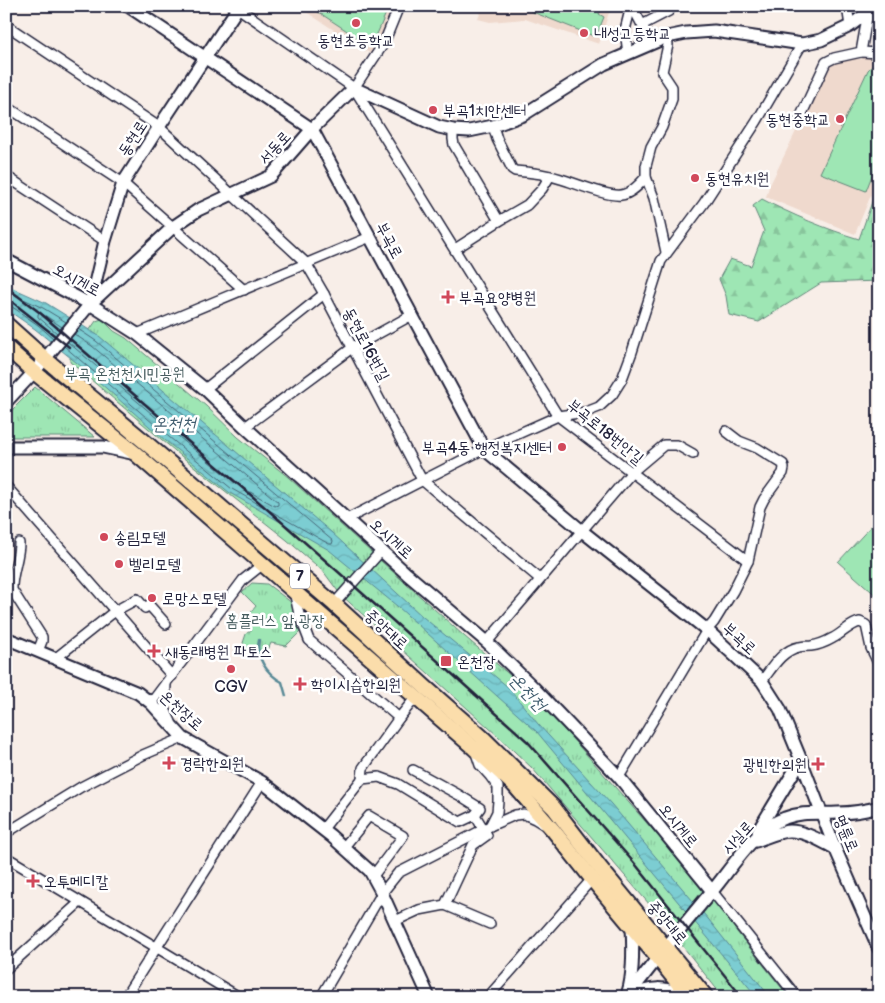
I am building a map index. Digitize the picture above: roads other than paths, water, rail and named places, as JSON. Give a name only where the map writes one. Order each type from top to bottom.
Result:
[{"type":"main road","name":"부곡로","points":[[128,6],[312,129],[484,448],[582,531],[707,630],[762,681],[780,709],[821,813]]},
{"type":"main road","name":"동현로","points":[[90,304],[105,240],[123,183],[237,7]]},
{"type":"main road","points":[[354,88],[440,127],[469,131],[493,126],[523,115],[604,64],[667,37],[686,33],[714,31],[802,44],[820,40],[850,26],[874,8]]},
{"type":"main road","name":"서동로","points":[[6,402],[34,372],[90,304],[173,228],[198,210],[271,176],[312,129],[354,88]]},
{"type":"main road","name":"오시게로","points":[[6,260],[90,304],[136,334],[205,389],[347,519],[487,642],[619,777],[710,893]]},
{"type":"main road","name":"중앙대로","points":[[6,324],[49,354],[152,448],[334,604],[483,738],[554,808],[661,952],[688,996]]},
{"type":"main road","name":"중앙대로","points":[[6,347],[34,372],[136,454],[474,748],[514,786],[553,830],[632,927],[661,952],[706,997]]},
{"type":"main road","points":[[6,446],[104,447],[136,454]]},
{"type":"main road","name":"온천장로","points":[[6,638],[138,693],[151,703],[183,738],[262,782],[323,829],[370,871],[382,893],[429,997]]},
{"type":"main road","points":[[750,844],[801,760]]},
{"type":"main road","name":"시실로","points":[[627,997],[661,952],[750,844],[769,826],[783,818],[797,814],[879,808]]},
{"type":"main road","name":"명륜로","points":[[821,813],[879,949]]},
{"type":"main road","points":[[750,844],[780,832],[792,831],[804,834],[835,848]]},
{"type":"main road","points":[[627,997],[630,984],[632,927]]},
{"type":"main road","points":[[627,997],[640,991],[655,988],[664,988],[688,996]]},
{"type":"street","points":[[237,7],[354,88],[384,43],[399,6]]},
{"type":"street","points":[[632,6],[652,44]]},
{"type":"street","points":[[628,54],[626,30],[632,6]]},
{"type":"street","points":[[642,25],[669,11],[672,6]]},
{"type":"street","points":[[848,6],[850,26]]},
{"type":"street","points":[[874,8],[879,21]]},
{"type":"street","points":[[861,52],[874,8]]},
{"type":"street","name":"동현로16번길","points":[[6,25],[159,127],[306,263],[422,480],[540,580]]},
{"type":"street","points":[[666,252],[654,198],[646,177],[646,166],[651,147],[662,127],[672,99],[672,87],[662,72],[668,44],[667,37]]},
{"type":"street","points":[[347,519],[484,448],[558,416],[586,412],[599,406],[612,395],[622,379],[632,352],[661,261],[704,203],[757,121],[802,44]]},
{"type":"street","points":[[799,120],[826,62],[834,58],[861,52],[879,53]]},
{"type":"street","name":"부곡로18번안길","points":[[354,88],[558,416],[748,561]]},
{"type":"street","points":[[6,106],[123,183],[244,290]]},
{"type":"street","points":[[493,126],[497,139],[512,169],[515,171],[550,176],[612,195],[623,195],[629,192],[646,177]]},
{"type":"street","points":[[453,130],[452,139],[454,145],[499,221]]},
{"type":"street","points":[[6,176],[105,240]]},
{"type":"street","points":[[455,249],[527,205],[542,189],[550,176]]},
{"type":"street","points":[[136,334],[370,237]]},
{"type":"street","points":[[205,389],[324,294]]},
{"type":"street","points":[[245,426],[352,348],[412,314]]},
{"type":"street","points":[[619,777],[707,630],[733,592],[748,561],[760,507],[783,473],[783,464],[757,448],[739,441],[726,431]]},
{"type":"street","points":[[487,642],[632,472],[664,445],[677,445],[693,454]]},
{"type":"street","points":[[6,486],[115,611],[169,679],[165,709],[174,727]]},
{"type":"street","points":[[19,543],[19,554],[12,590],[42,637],[38,651]]},
{"type":"street","points":[[334,604],[382,550]]},
{"type":"street","points":[[151,703],[244,580],[263,564]]},
{"type":"street","points":[[294,591],[299,614],[309,640],[399,718]]},
{"type":"street","points":[[56,658],[115,611],[136,599],[145,608],[149,604],[166,624]]},
{"type":"street","points":[[762,681],[786,652],[799,647],[823,643],[860,622],[866,625],[870,644],[879,665]]},
{"type":"street","points":[[323,829],[362,779],[363,768],[416,698]]},
{"type":"street","points":[[6,833],[105,770],[183,738]]},
{"type":"street","points":[[445,905],[473,844],[487,835],[487,828],[497,812],[498,788],[480,765],[474,748]]},
{"type":"street","points":[[413,770],[459,794],[477,812],[487,828]]},
{"type":"street","points":[[362,779],[379,777],[398,784],[460,822],[477,812]]},
{"type":"street","points":[[125,997],[262,782]]},
{"type":"street","points":[[321,997],[382,893],[398,873],[515,815],[524,814],[535,818],[553,830]]},
{"type":"street","points":[[344,847],[368,816],[403,836],[373,876]]},
{"type":"street","points":[[6,858],[239,997]]},
{"type":"street","points":[[488,997],[592,879]]},
{"type":"street","points":[[710,893],[798,997]]},
{"type":"street","points":[[6,969],[80,902]]},
{"type":"street","points":[[395,921],[419,910],[445,905],[490,924]]},
{"type":"water","name":"온천천","points":[[6,285],[46,303],[99,336],[331,532],[423,617],[508,687],[538,724],[611,804],[709,920],[770,997],[757,997],[537,732],[397,606],[329,550],[230,493],[166,441],[82,367],[35,329],[6,309]]},
{"type":"waterway","points":[[259,640],[259,653],[263,664],[267,670],[282,682],[286,696]]},
{"type":"railway","points":[[6,287],[39,312],[259,502],[528,742],[636,865],[742,997]]},
{"type":"railway","points":[[6,297],[69,347]]},
{"type":"place","name":"동현초등학교","points":[[356,23]]},
{"type":"place","name":"내성고등학교","points":[[584,33]]},
{"type":"place","name":"부곡1치안센터","points":[[433,110]]},
{"type":"place","name":"동현중학교","points":[[840,119]]},
{"type":"place","name":"동현유치원","points":[[695,178]]},
{"type":"place","name":"부곡요양병원","points":[[448,297]]},
{"type":"place","name":"부곡4동 행정복지센터","points":[[562,447]]},
{"type":"place","name":"송림모텔","points":[[104,537]]},
{"type":"place","name":"벨리모텔","points":[[119,564]]},
{"type":"place","name":"로망스모텔","points":[[152,598]]},
{"type":"place","name":"새동래병원 파토스","points":[[154,651]]},
{"type":"place","name":"온천장","points":[[446,661]]},
{"type":"place","name":"CGV","points":[[231,669]]},
{"type":"place","name":"학이시습한의원","points":[[300,684]]},
{"type":"place","name":"경락한의원","points":[[169,763]]},
{"type":"place","name":"광빈한의원","points":[[818,764]]},
{"type":"place","name":"오투메디칼","points":[[33,881]]},
{"type":"park label","name":"부곡 온천천시민공원","points":[[125,373]]},
{"type":"park label","name":"홈플러스 앞 광장","points":[[275,620]]}]
